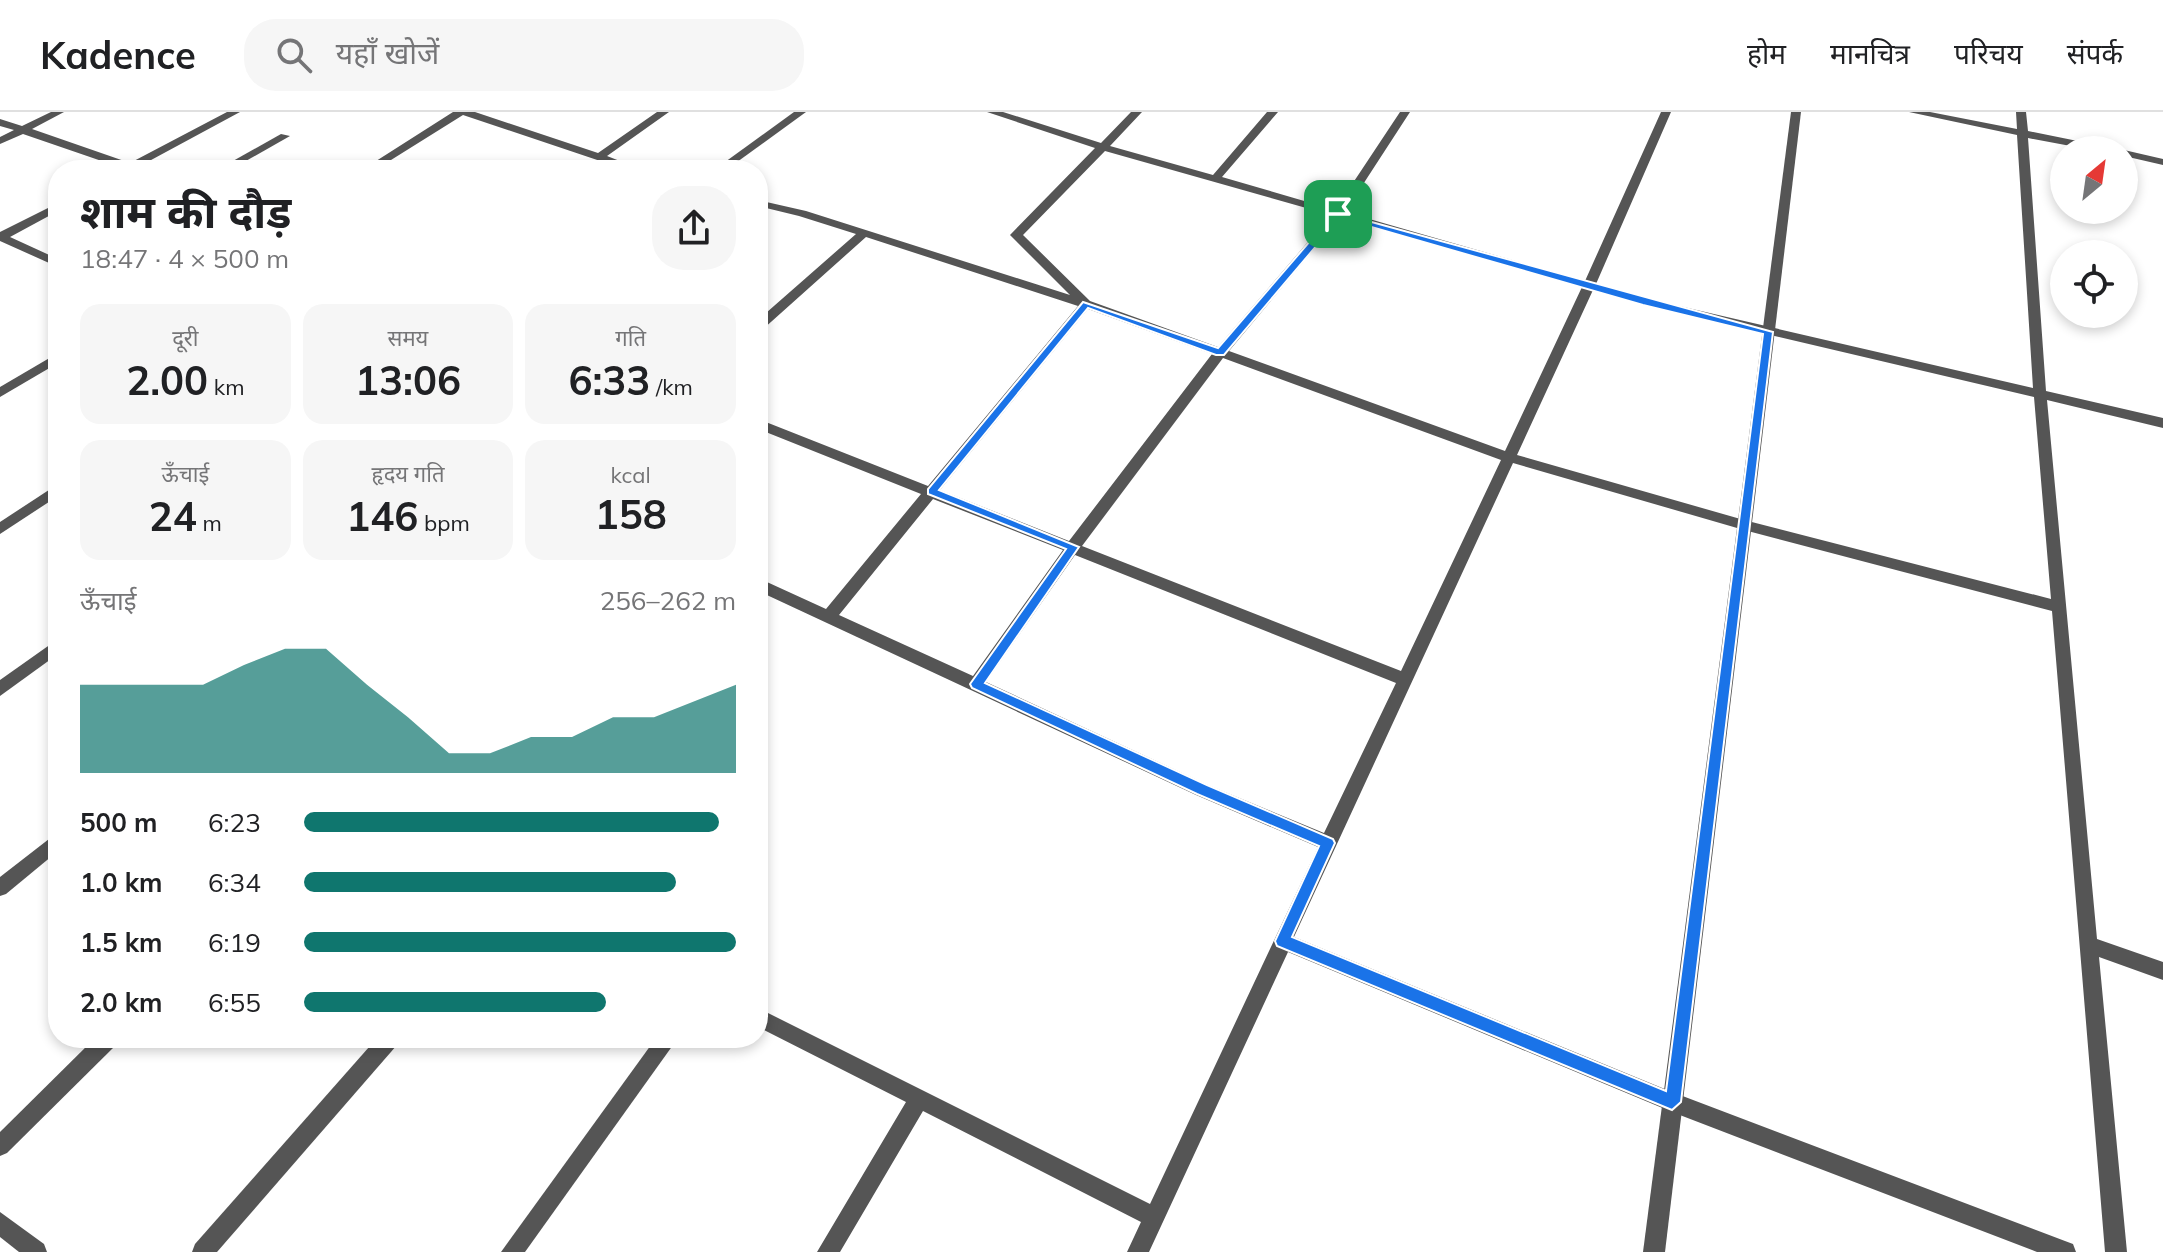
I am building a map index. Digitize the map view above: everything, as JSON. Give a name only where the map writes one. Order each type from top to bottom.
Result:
[{"type":"street","points":[[0,141],[59,112]]},
{"type":"street","points":[[149,160],[235,112]]},
{"type":"street","points":[[384,160],[463,112],[608,160]]},
{"type":"street","points":[[599,157],[664,112]]},
{"type":"street","points":[[733,160],[801,112]]},
{"type":"street","points":[[992,112],[1103,147],[1589,286],[1768,332],[2163,423]]},
{"type":"street","points":[[1086,304],[1016,235],[1137,112]]},
{"type":"street","points":[[1215,179],[1273,112]]},
{"type":"street","points":[[976,684],[1073,547],[1220,353],[1338,214],[1405,112]]},
{"type":"street","points":[[1138,1252],[1589,286],[1666,112]]},
{"type":"street","points":[[1654,1252],[1796,112]]},
{"type":"street","points":[[1914,112],[2050,138]]},
{"type":"street","points":[[2021,112],[2040,395],[2116,1252]]},
{"type":"street","points":[[0,122],[107,160]]},
{"type":"street","points":[[241,160],[285,136]]},
{"type":"street","points":[[2138,156],[2163,162]]},
{"type":"street","points":[[768,206],[1086,304],[1508,457],[1744,525],[2058,607]]},
{"type":"street","points":[[0,237],[48,211]]},
{"type":"street","points":[[768,318],[864,233]]},
{"type":"street","points":[[0,237],[48,256]]},
{"type":"street","points":[[828,617],[1086,304]]},
{"type":"street","points":[[0,393],[48,363]]},
{"type":"street","points":[[768,428],[1404,679]]},
{"type":"street","points":[[0,529],[48,496]]},
{"type":"street","points":[[768,589],[1202,790],[1328,843]]},
{"type":"street","points":[[0,689],[48,653]]},
{"type":"street","points":[[0,888],[48,848]]},
{"type":"street","points":[[1282,941],[1672,1102],[2065,1252]]},
{"type":"street","points":[[2088,944],[2163,971]]},
{"type":"street","points":[[768,1022],[1154,1217]]},
{"type":"street","points":[[0,1146],[99,1048]]},
{"type":"street","points":[[203,1252],[381,1048]]},
{"type":"street","points":[[512,1252],[661,1048]]},
{"type":"street","points":[[828,1252],[919,1099]]},
{"type":"street","points":[[0,1223],[36,1252]]},
{"type":"route","points":[[1338,214],[1647,302],[1768,332],[1672,1102],[1282,941],[1328,843],[1202,790],[976,684],[1073,547],[932,492],[1086,304],[1220,353],[1338,214]]}]
